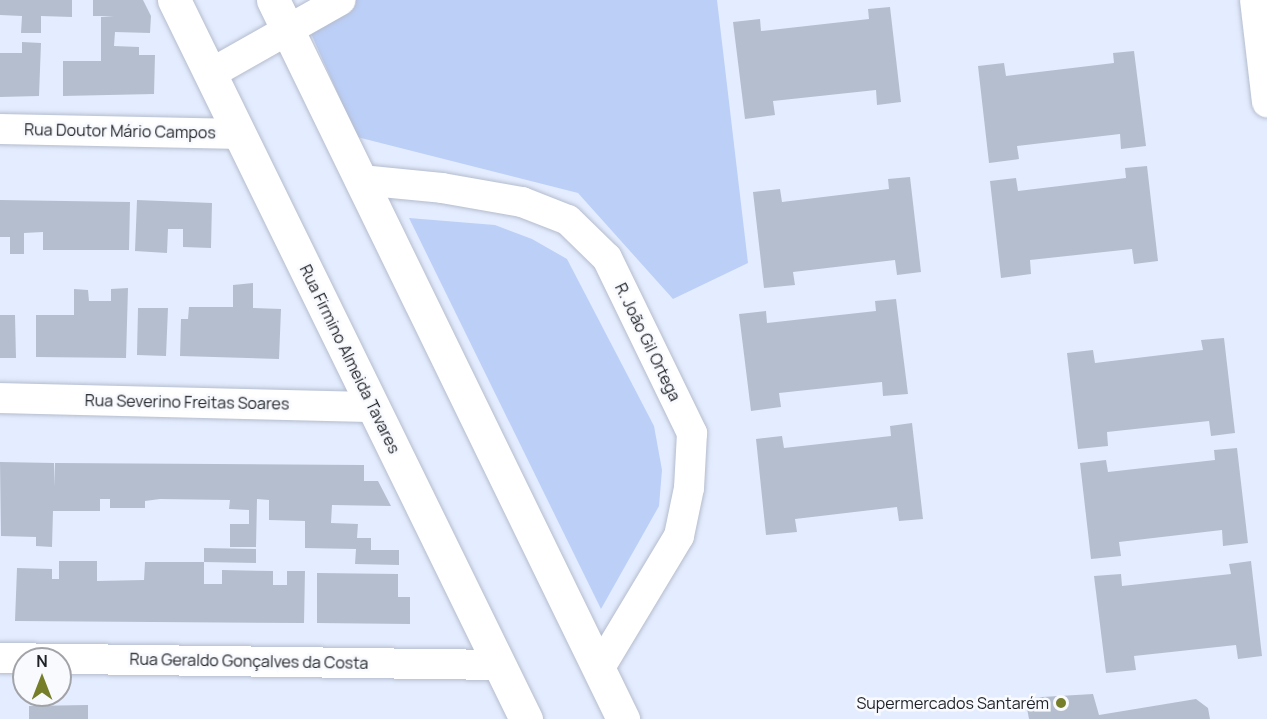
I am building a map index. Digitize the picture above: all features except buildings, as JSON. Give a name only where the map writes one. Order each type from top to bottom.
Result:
[{"type":"street","name":"Rua Firmino Almeida Tavares","points":[[174,0],[526,719]]},
{"type":"street","points":[[273,0],[623,719]]},
{"type":"street","points":[[210,74],[341,0]]},
{"type":"street","points":[[1255,0],[1267,102]]},
{"type":"street","name":"Rua Doutor Mário Campos","points":[[0,129],[239,134]]},
{"type":"street","name":"R. João Gil Ortega","points":[[361,180],[442,188],[522,202],[568,220],[607,258],[692,433],[689,488],[679,536],[599,669]]},
{"type":"street","name":"Rua Severino Freitas Soares","points":[[0,398],[374,406]]},
{"type":"street","name":"Rua Geraldo Gonçalves da Costa","points":[[0,658],[499,665]]},
{"type":"shaded area","points":[[325,0],[717,0],[748,263],[673,299],[578,193],[357,137],[309,29]]},
{"type":"shaded area","points":[[409,218],[495,225],[532,239],[567,259],[654,426],[662,470],[659,506],[601,609]]},
{"type":"place","name":"Supermercados Santarém","points":[[1061,703]]}]
